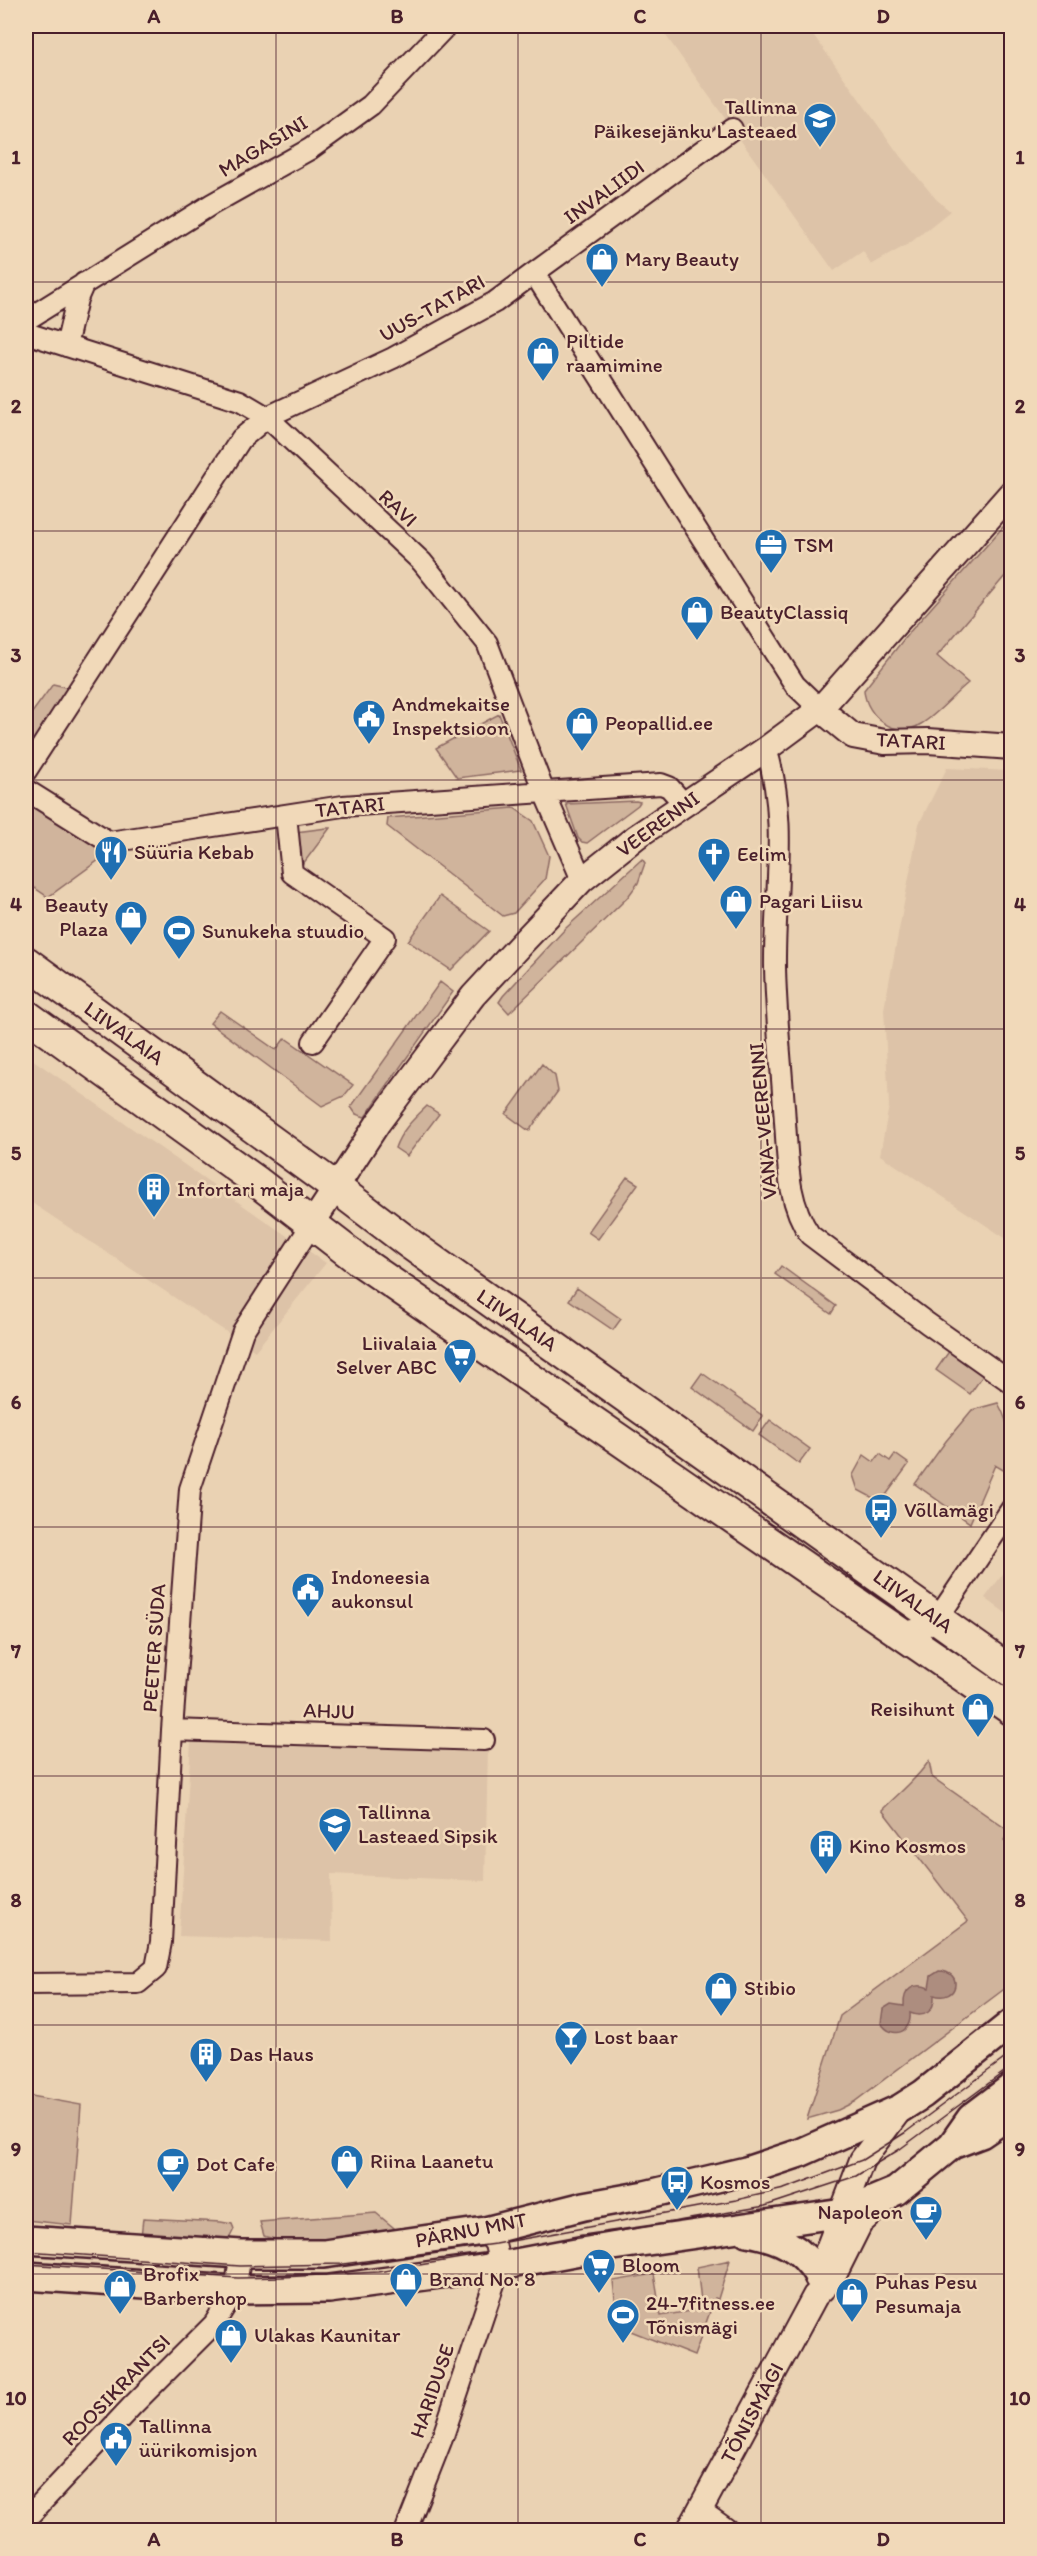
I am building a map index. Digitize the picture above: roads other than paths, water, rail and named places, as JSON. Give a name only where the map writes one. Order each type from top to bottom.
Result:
[{"type":"main road","name":"LIIVALAIA","points":[[26,962],[410,1244],[1011,1672]]},
{"type":"main road","name":"LIIVALAIA","points":[[26,1015],[370,1268],[1011,1710]]},
{"type":"main road","name":"PÄRNU MNT","points":[[26,2240],[241,2254],[324,2254],[485,2231],[584,2206],[645,2195],[746,2171],[810,2149],[901,2108],[1011,2023]]},
{"type":"main road","points":[[952,2145],[970,2118],[1011,2087]]},
{"type":"main road","name":"PÄRNU MNT","points":[[26,2276],[235,2290],[329,2289],[500,2266],[595,2248],[843,2213],[896,2191],[952,2145],[981,2134],[1011,2113]]},
{"type":"main road","points":[[734,2229],[768,2236],[792,2246],[809,2260],[816,2285]]},
{"type":"street","name":"MAGASINI","points":[[26,320],[212,204],[310,148],[371,105],[446,26]]},
{"type":"street","name":"INVALIIDI","points":[[534,273],[732,129]]},
{"type":"street","points":[[534,273],[795,685],[820,709]]},
{"type":"street","name":"UUS-TATARI","points":[[26,771],[241,439],[267,417],[393,358],[495,302],[534,273]]},
{"type":"street","points":[[66,346],[77,299],[84,283]]},
{"type":"street","name":"RAVI","points":[[26,333],[240,401],[267,417],[422,562],[487,643],[544,792],[582,880]]},
{"type":"street","name":"VEERENNI","points":[[312,1224],[384,1115],[473,996],[582,880],[636,837],[766,749],[820,709],[1011,492]]},
{"type":"street","name":"TATARI","points":[[820,709],[853,736],[863,738],[885,742],[928,741],[1011,747]]},
{"type":"street","name":"VANA-VEERENNI","points":[[766,749],[776,777],[778,860],[775,966],[780,1066],[793,1203],[798,1216],[810,1235],[1011,1383]]},
{"type":"street","name":"TATARI","points":[[26,790],[109,842],[343,806],[661,784],[669,787],[684,804]]},
{"type":"street","points":[[286,815],[292,873],[385,938],[313,1042]]},
{"type":"street","name":"PEETER SÜDA","points":[[26,1984],[138,1983],[156,1968],[161,1942],[172,1730],[190,1489],[243,1331],[312,1224]]},
{"type":"street","points":[[901,1632],[921,1629],[938,1618],[1011,1509]]},
{"type":"street","name":"AHJU","points":[[172,1730],[484,1740]]},
{"type":"street","name":"PÄRNU MNT","points":[[843,2213],[862,2160],[901,2108]]},
{"type":"street","name":"TÕNISMÄGI","points":[[816,2285],[832,2279],[860,2223],[896,2191]]},
{"type":"street","name":"TÕNISMÄGI","points":[[695,2520],[816,2285],[843,2213]]},
{"type":"street","points":[[485,2231],[495,2244],[500,2266]]},
{"type":"street","points":[[235,2290],[241,2254]]},
{"type":"street","name":"HARIDUSE","points":[[406,2530],[443,2436],[500,2266]]},
{"type":"street","name":"ROOSIKRANTSI","points":[[26,2518],[132,2406],[214,2324],[235,2290]]},
{"type":"street","points":[[695,2520],[728,2530]]},
{"type":"tram line","points":[[26,2251],[240,2266],[343,2264],[495,2244],[736,2200],[784,2189],[862,2160],[906,2132],[1012,2053]]},
{"type":"tram line","points":[[562,2241],[765,2206],[856,2176],[900,2149],[1012,2066]]},
{"type":"tram line","points":[[26,2264],[238,2278],[378,2272],[485,2254]]},
{"type":"place","name":"Tallinna Päikesejänku Lasteaed","points":[[820,148]]},
{"type":"place","name":"Mary Beauty","points":[[602,288]]},
{"type":"place","name":"Piltide raamimine","points":[[543,382]]},
{"type":"place","name":"TSM","points":[[771,574]]},
{"type":"place","name":"BeautyClassiq","points":[[697,641]]},
{"type":"place","name":"Andmekaitse Inspektsioon","points":[[369,745]]},
{"type":"place","name":"Peopallid.ee","points":[[582,752]]},
{"type":"place","name":"Süüria Kebab","points":[[111,881]]},
{"type":"place","name":"Eelim","points":[[714,883]]},
{"type":"place","name":"Pagari Liisu","points":[[736,930]]},
{"type":"place","name":"Beauty Plaza","points":[[131,946]]},
{"type":"place","name":"Sunukeha stuudio","points":[[179,960]]},
{"type":"place","name":"Infortari maja","points":[[154,1218]]},
{"type":"place","name":"Liivalaia Selver ABC","points":[[460,1384]]},
{"type":"place","name":"Võllamägi","points":[[881,1539]]},
{"type":"place","name":"Indoneesia aukonsul","points":[[308,1618]]},
{"type":"place","name":"Reisihunt","points":[[978,1738]]},
{"type":"place","name":"Tallinna Lasteaed Sipsik","points":[[335,1853]]},
{"type":"place","name":"Kino Kosmos","points":[[826,1875]]},
{"type":"place","name":"Stibio","points":[[721,2017]]},
{"type":"place","name":"Lost baar","points":[[571,2066]]},
{"type":"place","name":"Das Haus","points":[[206,2083]]},
{"type":"place","name":"Riina Laanetu","points":[[347,2190]]},
{"type":"place","name":"Dot Cafe","points":[[173,2193]]},
{"type":"place","name":"Kosmos","points":[[677,2211]]},
{"type":"place","name":"Napoleon","points":[[926,2241]]},
{"type":"place","name":"Bloom","points":[[599,2294]]},
{"type":"place","name":"Brand No. 8","points":[[406,2308]]},
{"type":"place","name":"Brofix Barbershop","points":[[120,2315]]},
{"type":"place","name":"Puhas Pesu Pesumaja","points":[[852,2323]]},
{"type":"place","name":"24-7fitness.ee Tõnismägi","points":[[623,2344]]},
{"type":"place","name":"Ulakas Kaunitar","points":[[231,2364]]},
{"type":"place","name":"Tallinna üürikomisjon","points":[[116,2467]]}]
